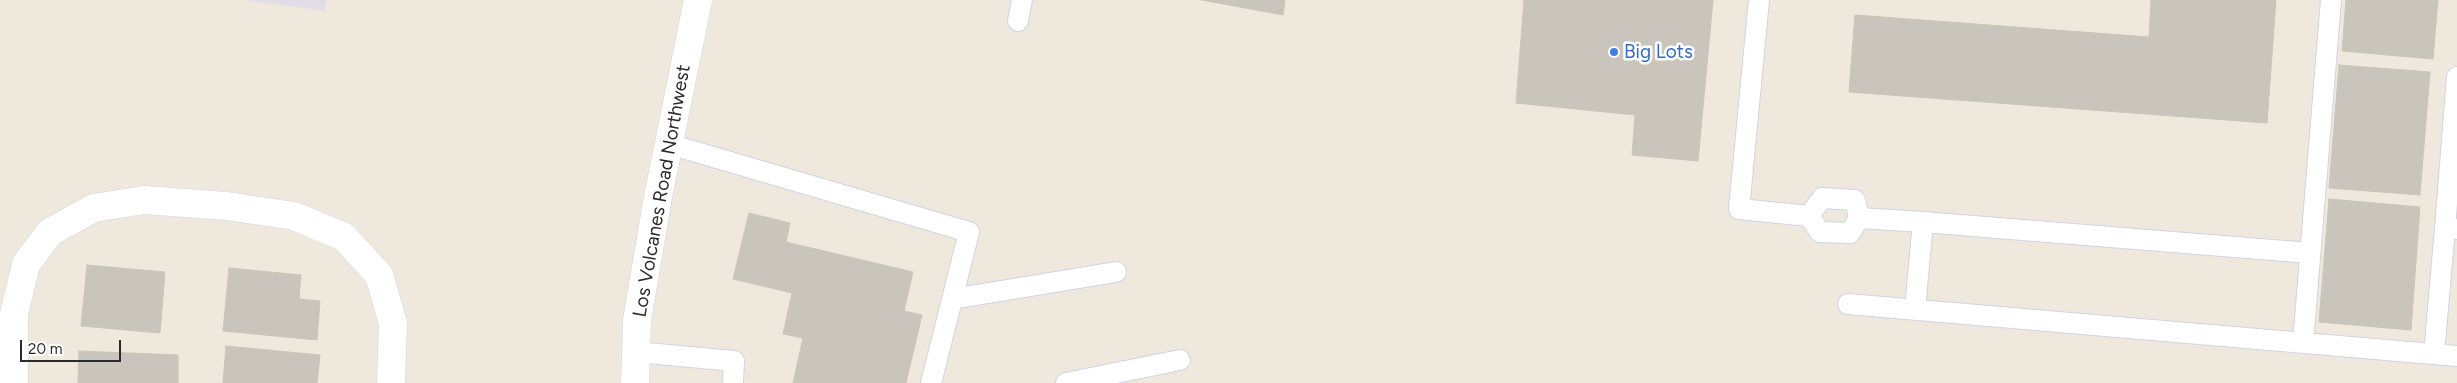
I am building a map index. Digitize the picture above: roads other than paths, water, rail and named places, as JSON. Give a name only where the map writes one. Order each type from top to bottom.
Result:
[{"type":"street","name":"Los Volcanes Road Northwest","points":[[635,383],[637,320],[669,144],[698,0]]},
{"type":"street","points":[[14,383],[14,314],[26,264],[50,232],[94,208],[144,200],[227,206],[294,216],[344,237],[379,275],[393,322],[391,383]]},
{"type":"lane","points":[[1018,21],[1022,0]]},
{"type":"lane","points":[[1759,0],[1739,209],[1809,216],[1820,232],[1850,233],[1859,218],[1855,200],[1822,198],[1809,216]]},
{"type":"lane","points":[[2303,343],[2332,0]]},
{"type":"lane","points":[[2434,354],[2451,229],[2457,78]]},
{"type":"lane","points":[[669,144],[968,232],[931,383]]},
{"type":"lane","points":[[1859,218],[2310,253]]},
{"type":"lane","points":[[1915,309],[1923,222]]},
{"type":"lane","points":[[952,299],[1116,272]]},
{"type":"lane","points":[[1848,304],[2457,356]]},
{"type":"lane","points":[[636,352],[734,361],[733,383]]},
{"type":"lane","points":[[1066,383],[1180,360]]},
{"type":"place","name":"Big Lots","points":[[1614,52]]}]
